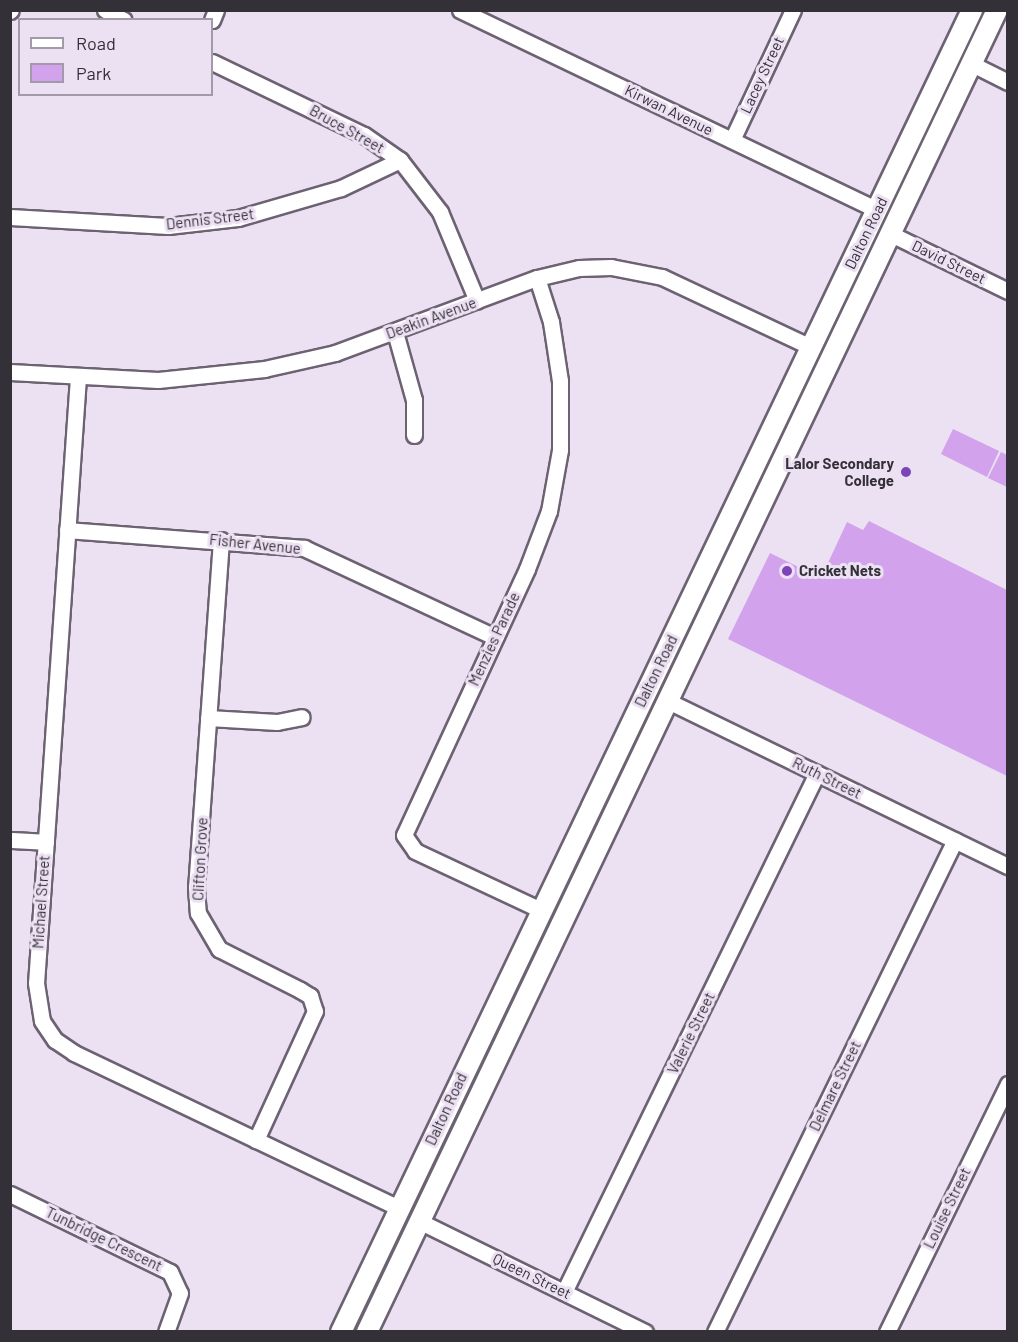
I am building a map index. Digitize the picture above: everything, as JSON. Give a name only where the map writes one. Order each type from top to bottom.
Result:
[{"type":"main road","name":"Dalton Road","points":[[341,1332],[972,10]]},
{"type":"main road","name":"Dalton Road","points":[[367,1332],[997,10]]},
{"type":"main road","points":[[951,54],[972,64]]},
{"type":"main road","name":"Deakin Avenue","points":[[811,347],[832,358]]},
{"type":"main road","name":"Ruth Street","points":[[647,690],[668,701]]},
{"type":"street","points":[[105,10],[120,18]]},
{"type":"street","name":"Kirwan Avenue","points":[[460,10],[877,210]]},
{"type":"street","name":"Lacey Street","points":[[732,140],[793,10]]},
{"type":"street","name":"Bruce Street","points":[[213,62],[364,135],[400,160],[440,212],[477,301]]},
{"type":"street","points":[[972,64],[1008,82]]},
{"type":"street","name":"Dennis Street","points":[[10,217],[168,226],[238,218],[341,188],[400,160]]},
{"type":"street","name":"David Street","points":[[891,234],[1008,291]]},
{"type":"street","name":"Deakin Avenue","points":[[10,372],[158,380],[232,374],[299,362],[395,332],[537,278],[579,268],[635,269],[681,285],[811,347]]},
{"type":"street","name":"Menzies Parade","points":[[537,278],[557,358],[560,450],[538,543],[404,835],[415,851],[541,910]]},
{"type":"street","points":[[395,332],[414,400],[414,435]]},
{"type":"street","name":"Michael Street","points":[[78,377],[36,990],[38,1009],[48,1031],[74,1053],[399,1209]]},
{"type":"street","name":"Fisher Avenue","points":[[68,530],[289,545],[321,554],[495,637]]},
{"type":"street","name":"Clifton Grove","points":[[221,540],[196,894],[203,927],[219,949],[310,996],[315,1011],[256,1140]]},
{"type":"street","name":"Ruth Street","points":[[668,701],[1008,866]]},
{"type":"street","points":[[208,718],[277,722],[302,717]]},
{"type":"street","name":"Valerie Street","points":[[564,1292],[817,774]]},
{"type":"street","points":[[10,840],[46,842]]},
{"type":"street","name":"Delmare Street","points":[[715,1332],[954,840]]},
{"type":"street","name":"Louise Street","points":[[887,1332],[1008,1084]]},
{"type":"street","name":"Tunbridge Crescent","points":[[10,1194],[170,1272],[180,1293],[166,1332]]},
{"type":"street","name":"Queen Street","points":[[419,1221],[645,1332]]},
{"type":"green space","points":[[953,429],[999,451],[987,477],[941,454]]},
{"type":"green space","points":[[1001,452],[1007,455],[1007,487],[988,478]]},
{"type":"green space","points":[[869,521],[1007,590],[1007,776],[728,639],[770,553],[821,578],[847,522],[863,530]]},
{"type":"place","name":"Lalor Secondary College","points":[[906,472]]},
{"type":"place","name":"Cricket Nets","points":[[787,571]]}]
